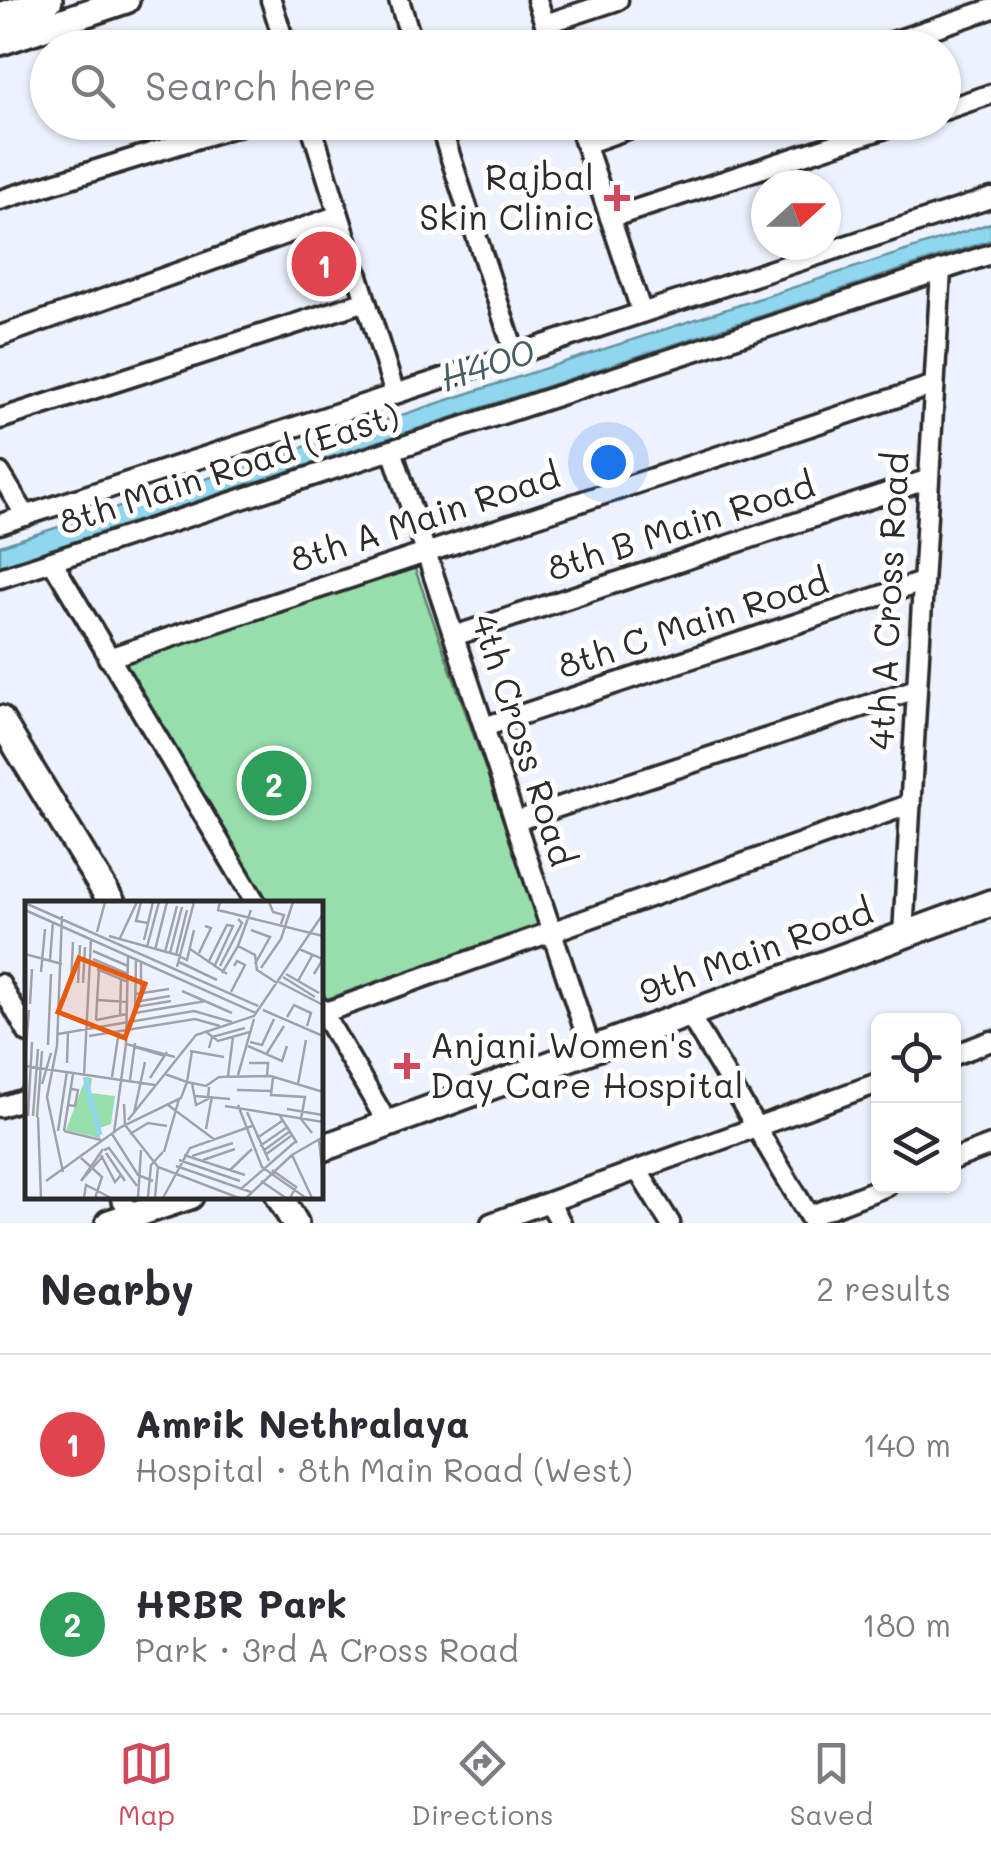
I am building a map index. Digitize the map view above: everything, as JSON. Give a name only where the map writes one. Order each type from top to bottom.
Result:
[{"type":"street","points":[[0,16],[50,0]]},
{"type":"street","points":[[36,30],[126,0]]},
{"type":"street","points":[[271,0],[280,30]]},
{"type":"street","points":[[399,0],[408,30]]},
{"type":"street","points":[[537,0],[547,30]]},
{"type":"street","points":[[545,24],[618,0]]},
{"type":"street","points":[[927,30],[991,8]]},
{"type":"street","points":[[0,42],[30,32]]},
{"type":"street","points":[[961,104],[991,94]]},
{"type":"street","points":[[0,200],[192,140]]},
{"type":"street","points":[[316,140],[395,394]]},
{"type":"street","points":[[445,140],[515,354]]},
{"type":"street","points":[[584,140],[642,313]]},
{"type":"street","points":[[585,144],[596,140]]},
{"type":"street","points":[[610,218],[849,140]]},
{"type":"street","points":[[0,524],[991,198]]},
{"type":"street","points":[[0,336],[339,215]]},
{"type":"street","name":"8th Main Road (East)","points":[[0,578],[991,254]]},
{"type":"street","name":"4th A Cross Road","points":[[903,934],[941,270]]},
{"type":"street","points":[[0,419],[366,301]]},
{"type":"street","name":"8th A Main Road","points":[[108,658],[934,386]]},
{"type":"street","name":"4th Cross Road","points":[[392,450],[591,1050]]},
{"type":"street","points":[[0,473],[26,516]]},
{"type":"street","name":"8th B Main Road","points":[[454,636],[928,479]]},
{"type":"street","points":[[52,561],[255,901]]},
{"type":"street","name":"8th C Main Road","points":[[484,726],[922,582]]},
{"type":"street","points":[[516,821],[916,688]]},
{"type":"street","points":[[0,720],[111,901]]},
{"type":"street","points":[[322,1010],[911,804]]},
{"type":"street","name":"9th Main Road","points":[[322,1148],[991,903]]},
{"type":"street","points":[[0,984],[25,1028]]},
{"type":"street","points":[[322,1012],[388,1124]]},
{"type":"street","points":[[690,1014],[811,1220],[871,1193]]},
{"type":"street","points":[[961,1052],[991,1041]]},
{"type":"street","points":[[491,1223],[871,1087]]},
{"type":"street","points":[[0,1107],[25,1099]]},
{"type":"street","points":[[961,1156],[991,1144]]},
{"type":"street","points":[[638,1171],[670,1223]]},
{"type":"street","points":[[124,1214],[183,1198]]},
{"type":"street","points":[[280,1198],[295,1223]]},
{"type":"street","points":[[548,1202],[561,1223]]},
{"type":"green space","points":[[413,563],[540,924],[327,999],[322,991],[322,901],[268,901],[124,663]]},
{"type":"water","points":[[991,223],[991,240],[0,566],[0,546]]},
{"type":"place","name":"Rajbal Skin Clinic","points":[[617,198]]},
{"type":"place","name":"Amrik Nethralaya","points":[[324,264]]},
{"type":"place","name":"HRBR Park","points":[[274,783]]},
{"type":"place","name":"Anjani Women's Day Care Hospital","points":[[407,1066]]},
{"type":"water label","name":"H400","points":[[487,365]]}]
